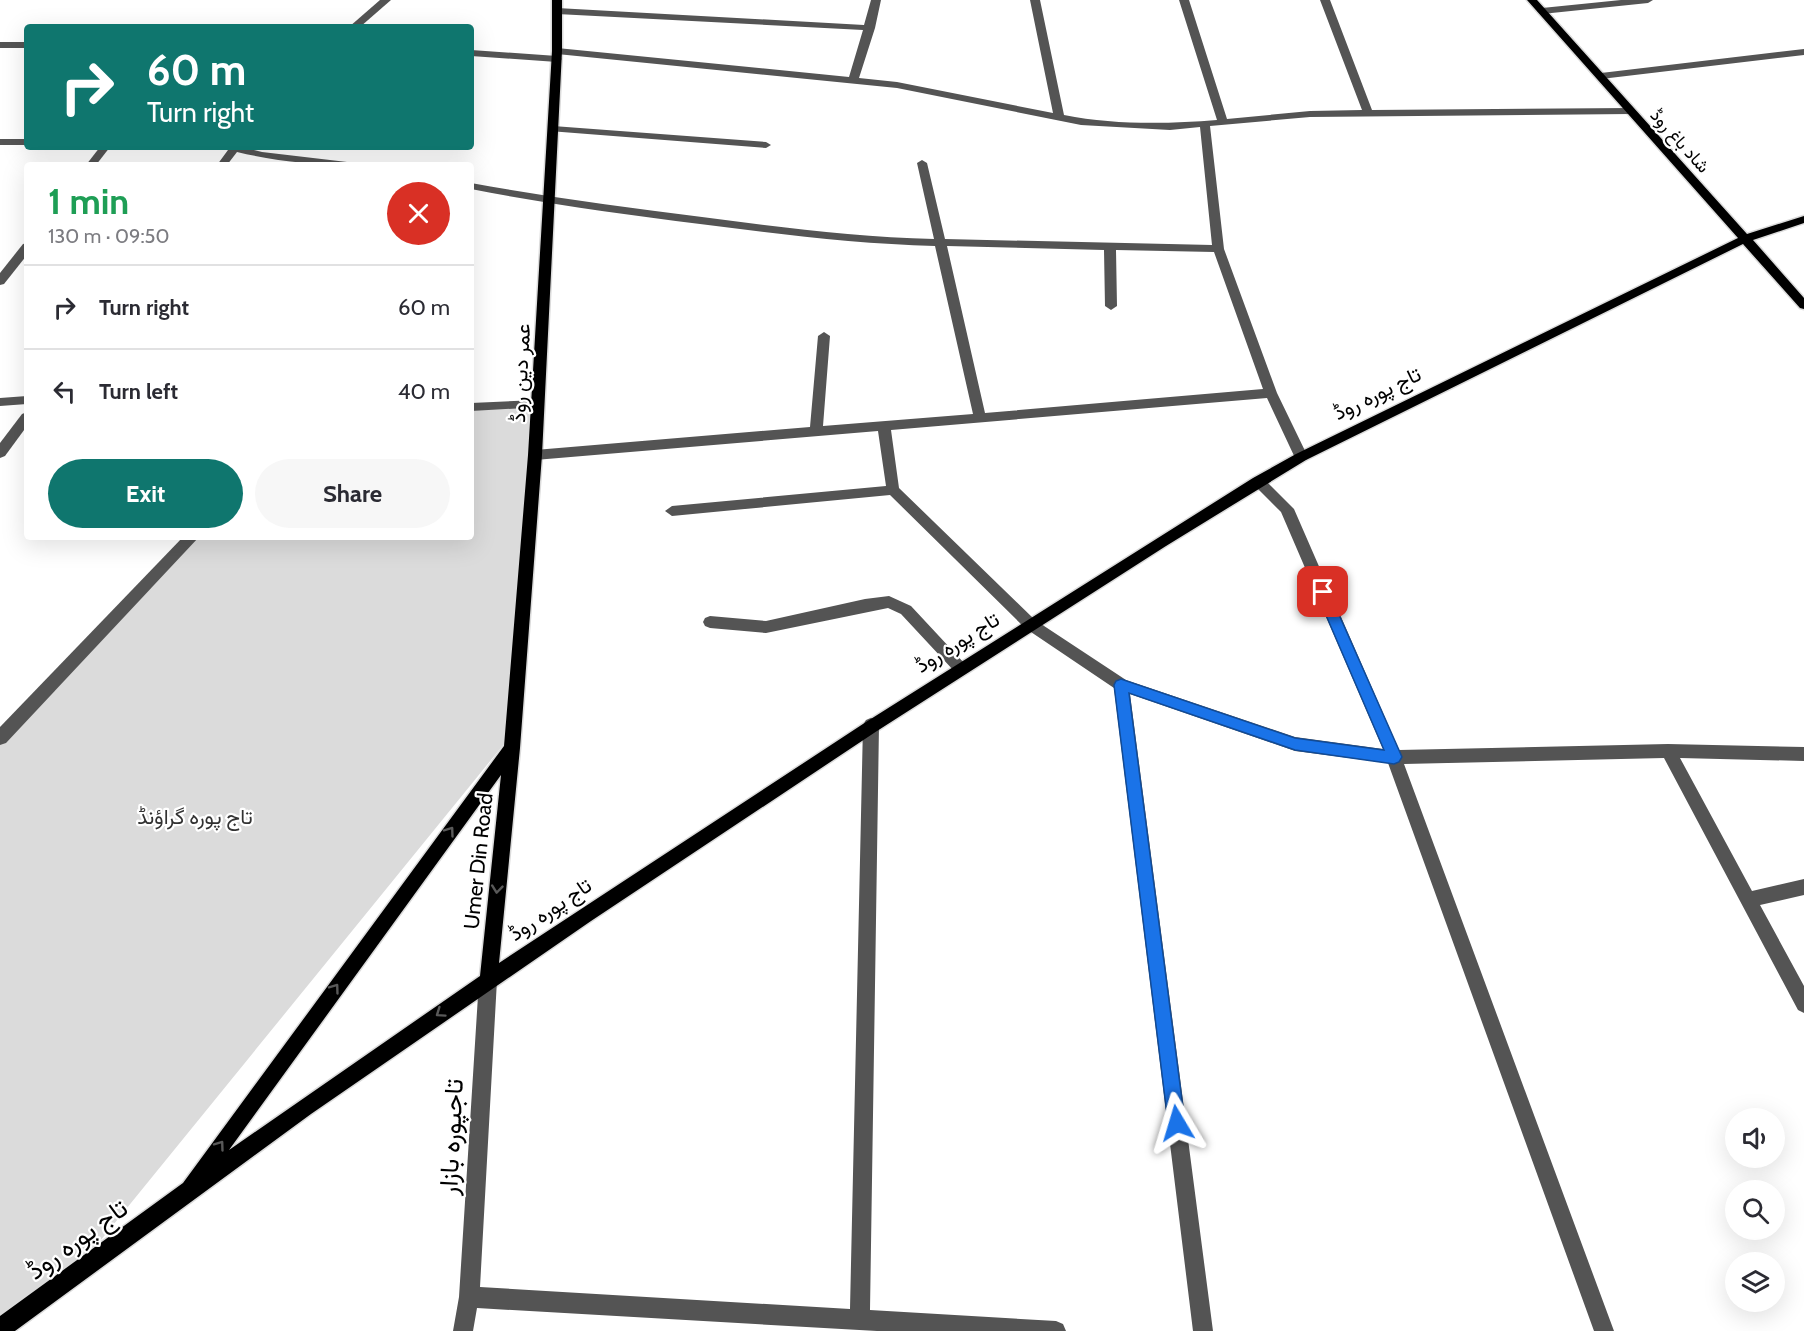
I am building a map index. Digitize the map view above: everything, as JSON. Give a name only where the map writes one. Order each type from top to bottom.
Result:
[{"type":"main road","name":"شاد باغ روڈ","points":[[1532,0],[1804,305]]},
{"type":"main road","name":"عمر دین روڈ","points":[[512,748],[535,455],[557,55],[557,5]]},
{"type":"main road","name":"تاج پورہ روڈ","points":[[0,1329],[185,1193],[488,980],[871,725],[1258,482],[1301,457],[1745,239],[1804,219]]},
{"type":"main road","name":"تاج پورہ روڈ","points":[[185,1193],[512,748]]},
{"type":"main road","name":"Umer Din Road","points":[[488,980],[512,748]]},
{"type":"street","points":[[358,24],[386,0]]},
{"type":"street","points":[[853,81],[870,28],[876,0]]},
{"type":"street","points":[[1035,0],[1059,118]]},
{"type":"street","points":[[1184,0],[1223,122]]},
{"type":"street","points":[[1325,0],[1368,113]]},
{"type":"street","points":[[1542,11],[1648,0]]},
{"type":"street","points":[[557,5],[870,28]]},
{"type":"street","points":[[0,45],[24,45]]},
{"type":"street","points":[[1601,76],[1804,52]]},
{"type":"street","points":[[474,53],[557,55],[897,85],[1081,122],[1170,127],[1310,114],[1631,111]]},
{"type":"street","points":[[1205,124],[1218,249],[1271,393],[1301,457]]},
{"type":"street","points":[[553,129],[766,146]]},
{"type":"street","points":[[0,142],[24,142]]},
{"type":"street","points":[[93,162],[103,150]]},
{"type":"street","points":[[224,162],[234,150]]},
{"type":"street","points":[[246,150],[262,155],[319,162]]},
{"type":"street","points":[[922,163],[980,417]]},
{"type":"street","points":[[474,187],[549,201],[768,229],[886,241],[1218,249]]},
{"type":"street","points":[[1110,246],[1111,306]]},
{"type":"street","points":[[0,281],[24,251]]},
{"type":"street","points":[[816,431],[824,336]]},
{"type":"street","points":[[535,455],[1271,393]]},
{"type":"street","points":[[0,402],[24,400]]},
{"type":"street","points":[[474,407],[538,404]]},
{"type":"street","points":[[0,453],[24,421]]},
{"type":"street","points":[[884,425],[892,490],[1030,624],[1121,685],[1295,744],[1394,757],[1668,751],[1804,754]]},
{"type":"street","points":[[1258,482],[1287,509],[1394,757],[1604,1331]]},
{"type":"street","points":[[672,511],[892,490]]},
{"type":"street","points":[[0,738],[189,540]]},
{"type":"street","points":[[710,622],[766,627],[865,605],[889,602],[906,610],[960,668]]},
{"type":"street","points":[[1121,685],[1203,1331]]},
{"type":"street","points":[[860,1319],[871,725]]},
{"type":"street","points":[[1668,751],[1804,1004]]},
{"type":"street","points":[[1748,900],[1804,887]]},
{"type":"street","name":"تاجپورہ بازار","points":[[464,1331],[469,1297],[488,980]]},
{"type":"street","points":[[469,1297],[1056,1331]]},
{"type":"green space","name":"تاج پورہ گراؤنڈ","points":[[538,404],[504,744],[83,1262],[0,1325],[0,738],[189,540],[474,540],[474,407]]},
{"type":"route","points":[[1177,1123],[1121,685],[1295,744],[1394,757],[1323,592]]}]
